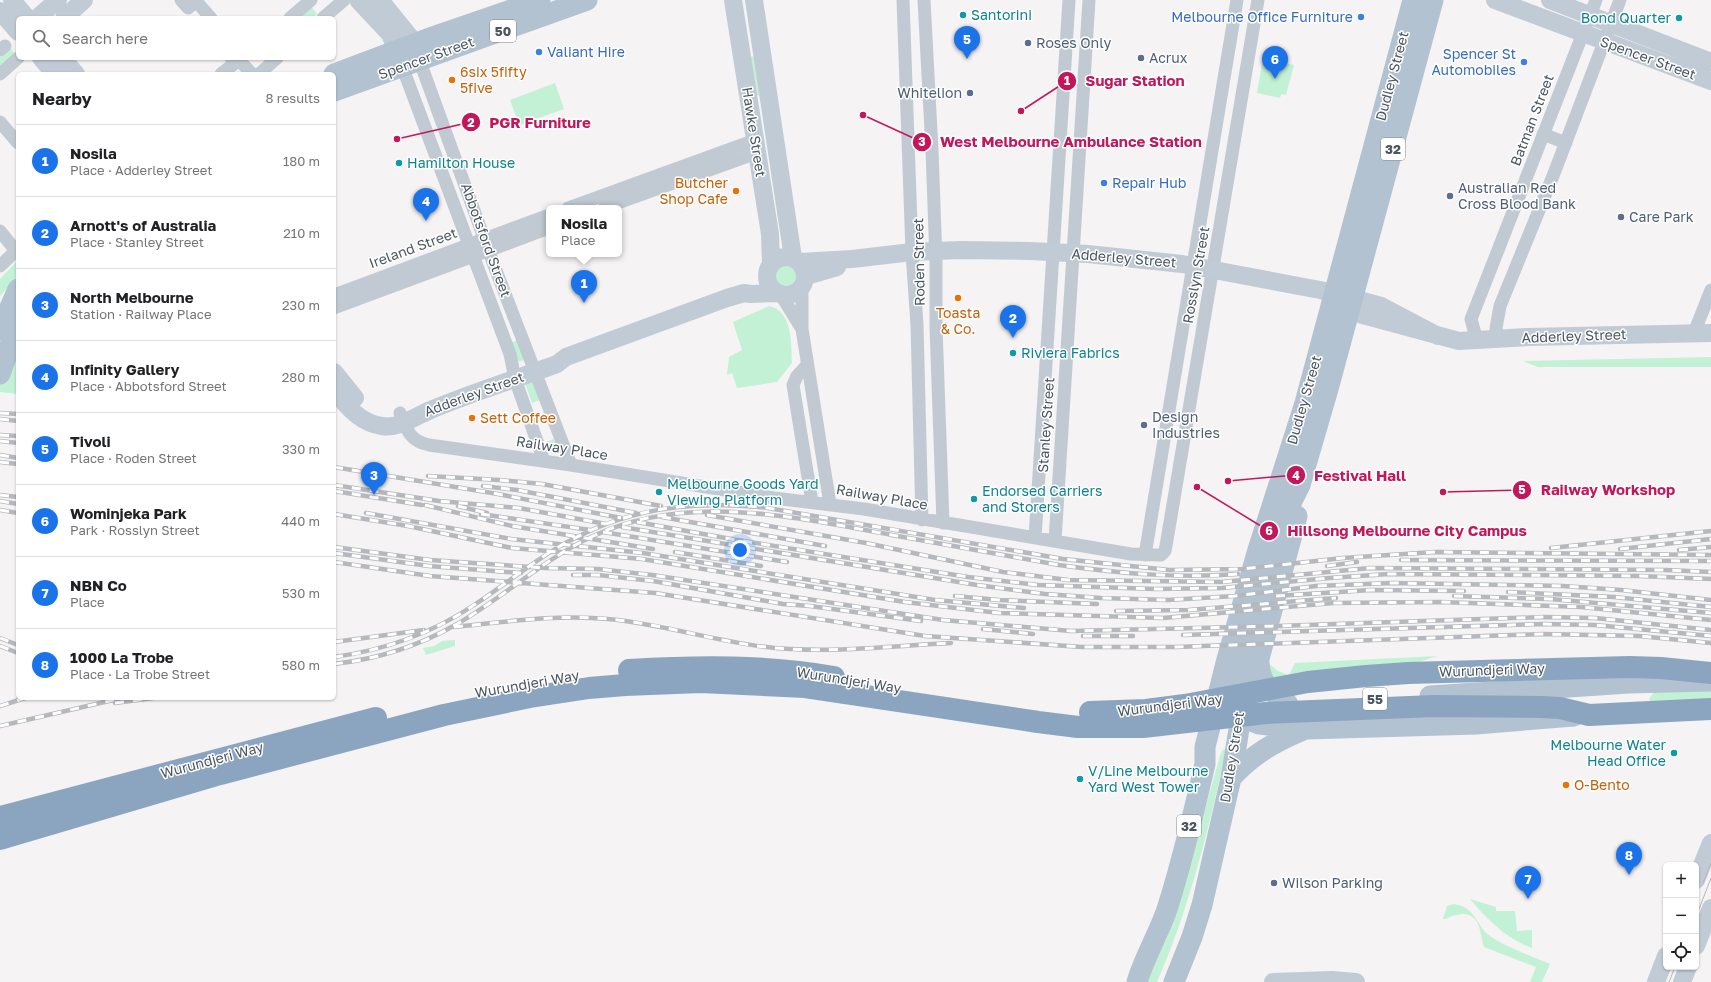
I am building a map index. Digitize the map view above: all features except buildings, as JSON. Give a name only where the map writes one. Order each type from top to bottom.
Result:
[{"type":"highway","name":"Wurundjeri Way","points":[[0,817],[271,744],[465,696],[526,683],[586,674],[684,667],[748,667],[803,672],[1029,708],[1082,712],[1109,712],[1146,710],[1185,705],[1308,682],[1366,676],[1535,669],[1653,667],[1711,673]]},
{"type":"highway","name":"Wurundjeri Way","points":[[0,839],[220,774],[444,715],[530,697],[589,688],[701,682],[756,683],[805,687],[1038,722],[1100,727],[1144,727],[1266,713],[1312,710],[1434,706],[1560,708],[1589,714],[1711,709]]},
{"type":"main road","name":"Spencer Street","points":[[336,73],[408,55],[489,27],[540,6],[587,0]]},
{"type":"main road","name":"Dudley Street","points":[[1174,982],[1202,905],[1231,778],[1241,717],[1241,686],[1244,664],[1269,563],[1282,521],[1300,485],[1341,302],[1413,0]]},
{"type":"main road","name":"Dudley Street","points":[[1137,982],[1146,956],[1157,936],[1169,905],[1206,764],[1205,748],[1221,683],[1257,553],[1305,403],[1341,302],[1433,0]]},
{"type":"main road","name":"Spencer Street","points":[[336,90],[408,55]]},
{"type":"main road","points":[[0,374],[16,300]]},
{"type":"main road","points":[[1288,704],[1271,692],[1263,682],[1260,673],[1259,660],[1297,517],[1300,485]]},
{"type":"main road","name":"Wurundjeri Way","points":[[1241,717],[1262,708],[1288,704],[1462,695],[1629,683],[1711,681]]},
{"type":"main road","points":[[1206,764],[1223,736],[1241,717],[1232,706],[1221,683]]},
{"type":"main road","points":[[1629,683],[1631,712]]},
{"type":"main road","name":"Wurundjeri Way","points":[[1306,729],[1476,724],[1589,714]]},
{"type":"main road","name":"55","points":[[1241,717],[1264,725],[1306,729]]},
{"type":"main road","points":[[1231,778],[1247,760],[1264,748],[1306,729]]},
{"type":"main road","name":"32","points":[[1125,982],[1146,956]]},
{"type":"street","points":[[12,0],[26,16]]},
{"type":"street","points":[[39,16],[58,0]]},
{"type":"street","points":[[66,16],[84,0]]},
{"type":"street","points":[[292,16],[311,0]]},
{"type":"street","points":[[325,16],[344,0]]},
{"type":"street","name":"Abbotsford Street","points":[[358,0],[379,7],[407,32],[408,55],[472,250],[510,354],[513,376],[544,461]]},
{"type":"street","name":"Roden Street","points":[[903,0],[912,257],[917,325],[922,520]]},
{"type":"street","name":"Roden Street","points":[[924,0],[936,255],[936,327],[943,523]]},
{"type":"street","name":"Stanley Street","points":[[1035,538],[1069,0]]},
{"type":"street","name":"Stanley Street","points":[[1055,541],[1074,258],[1089,0]]},
{"type":"street","name":"Rosslyn Street","points":[[1145,555],[1237,0]]},
{"type":"street","name":"Rosslyn Street","points":[[1162,554],[1166,545],[1258,0]]},
{"type":"street","name":"Spencer Street","points":[[1495,0],[1711,81]]},
{"type":"street","name":"Spencer Street","points":[[1550,0],[1593,7],[1611,22],[1711,62]]},
{"type":"street","points":[[1498,339],[1496,328],[1500,306],[1566,143],[1603,41],[1620,0]]},
{"type":"street","name":"Batman Street","points":[[1477,341],[1471,319],[1593,7]]},
{"type":"street","points":[[735,12],[756,10]]},
{"type":"street","name":"Hawke Street","points":[[756,10],[775,138],[800,271],[802,329],[830,504]]},
{"type":"street","points":[[0,11],[16,30]]},
{"type":"street","name":"Hawke Street","points":[[735,12],[770,234],[769,270]]},
{"type":"street","points":[[1648,58],[1655,40]]},
{"type":"street","name":"Abbotsford Street","points":[[408,55],[487,244],[571,465]]},
{"type":"street","points":[[1574,56],[1595,64]]},
{"type":"street","points":[[0,74],[16,60]]},
{"type":"street","points":[[43,60],[53,72]]},
{"type":"street","points":[[64,60],[74,72]]},
{"type":"street","points":[[223,72],[238,60]]},
{"type":"street","points":[[240,60],[250,72]]},
{"type":"street","points":[[261,72],[275,60]]},
{"type":"street","points":[[1561,90],[1582,98]]},
{"type":"street","points":[[0,122],[16,140]]},
{"type":"street","points":[[1544,134],[1566,143]]},
{"type":"street","points":[[611,205],[775,138]]},
{"type":"street","points":[[577,205],[756,147]]},
{"type":"street","name":"Ireland Street","points":[[336,307],[487,244],[546,216]]},
{"type":"street","name":"Ireland Street","points":[[487,244],[546,229]]},
{"type":"street","points":[[0,231],[16,249]]},
{"type":"street","name":"Ireland Street","points":[[336,294],[472,250]]},
{"type":"street","points":[[0,265],[16,251]]},
{"type":"street","name":"Adderley Street","points":[[800,271],[852,259],[936,255],[996,258],[1074,258],[1192,270],[1341,302],[1381,306],[1438,336],[1453,340],[1477,341],[1528,337],[1703,333]]},
{"type":"street","points":[[781,257],[800,271],[790,295],[779,294],[769,286],[769,270],[781,257]]},
{"type":"street","name":"Adderley Street","points":[[744,293],[769,270]]},
{"type":"street","points":[[1703,333],[1711,290]]},
{"type":"street","name":"Adderley Street","points":[[392,419],[534,368],[554,357],[566,357],[744,293],[779,294]]},
{"type":"street","name":"Hawke Street","points":[[779,294],[802,329]]},
{"type":"street","points":[[807,365],[795,378],[793,389],[812,502]]},
{"type":"street","points":[[336,374],[363,406],[373,413],[392,419]]},
{"type":"street","points":[[336,393],[358,416],[371,423],[392,419]]},
{"type":"street","name":"Railway Place","points":[[392,419],[411,437],[421,443],[571,465],[774,498],[830,504],[1145,555],[1162,554]]},
{"type":"street","points":[[1699,873],[1711,843]]},
{"type":"street","points":[[1699,938],[1711,908]]},
{"type":"street","points":[[1656,982],[1663,964]]},
{"type":"street","points":[[1682,982],[1687,970]]},
{"type":"street","points":[[1273,982],[1332,980],[1356,982]]},
{"type":"green space","points":[[310,5],[317,14],[315,16],[301,16],[299,14]]},
{"type":"green space","points":[[11,48],[14,53],[0,65],[0,57]]},
{"type":"green space","points":[[757,56],[763,95],[754,96],[748,57]]},
{"type":"green space","points":[[1263,58],[1294,65],[1286,95],[1281,94],[1280,98],[1257,93]]},
{"type":"green space","points":[[555,83],[564,109],[519,125],[510,100]]},
{"type":"green space","points":[[16,262],[16,278],[0,296],[0,279]]},
{"type":"green space","points":[[785,264],[793,267],[796,275],[793,283],[785,286],[777,283],[774,275],[777,267]]},
{"type":"green space","points":[[769,306],[777,309],[783,314],[787,321],[791,338],[792,363],[777,382],[737,388],[732,373],[727,375],[729,357],[742,350],[733,322]]},
{"type":"green space","points":[[0,337],[16,338],[16,394],[0,392]]},
{"type":"green space","points":[[518,340],[525,360],[517,362],[510,343]]},
{"type":"green space","points":[[1711,357],[1711,367],[1538,367],[1523,361]]},
{"type":"green space","points":[[533,380],[540,400],[532,403],[525,383]]},
{"type":"green space","points":[[554,439],[559,454],[549,452],[546,442]]},
{"type":"green space","points":[[455,640],[455,646],[426,655],[423,648],[434,646],[442,641]]},
{"type":"green space","points":[[1438,656],[1318,692],[1284,692],[1271,674],[1268,663],[1278,671],[1289,675],[1295,663]]},
{"type":"green space","points":[[1711,687],[1711,703],[1651,703],[1649,699],[1654,692]]},
{"type":"green space","points":[[1227,747],[1198,866],[1169,954],[1157,982],[1143,982],[1146,972],[1166,940],[1177,908],[1220,756],[1222,751]]},
{"type":"green space","points":[[1470,899],[1496,907],[1496,911],[1515,911],[1517,931],[1532,930],[1532,948],[1505,934],[1483,914]]},
{"type":"green space","points":[[1454,904],[1462,906],[1472,913],[1485,932],[1496,940],[1550,964],[1542,982],[1530,982],[1536,967],[1484,947],[1478,924],[1474,918],[1466,914],[1462,914],[1443,919],[1447,906]]},
{"type":"tram line","points":[[1703,883],[1711,863]]},
{"type":"tram line","points":[[1699,909],[1711,878]]},
{"type":"tram line","points":[[1669,982],[1674,970]]},
{"type":"railway","points":[[0,413],[16,414]]},
{"type":"railway","points":[[0,419],[16,421]]},
{"type":"railway","points":[[0,435],[16,436]]},
{"type":"railway","points":[[0,441],[16,443]]},
{"type":"railway","points":[[0,455],[16,458]]},
{"type":"railway","points":[[0,462],[16,464]]},
{"type":"railway","points":[[336,467],[498,494],[621,518]]},
{"type":"railway","points":[[428,476],[542,484],[661,506]]},
{"type":"railway","points":[[336,485],[439,501],[519,508],[606,524]]},
{"type":"railway","points":[[483,486],[517,490],[636,513]]},
{"type":"railway","points":[[336,491],[422,505]]},
{"type":"railway","points":[[0,495],[16,497]]},
{"type":"railway","points":[[0,501],[16,504]]},
{"type":"railway","points":[[425,505],[512,526],[653,549]]},
{"type":"railway","points":[[336,657],[389,645],[441,624],[487,597],[536,561],[562,545],[598,527],[645,512],[694,506],[718,505],[768,508],[1063,559],[1169,570],[1243,569],[1343,558],[1435,552],[1711,555]]},
{"type":"railway","points":[[458,506],[487,513]]},
{"type":"railway","points":[[0,510],[16,513]]},
{"type":"railway","points":[[336,664],[382,655],[428,639],[457,624],[575,545],[593,536],[629,523],[666,515],[703,512],[741,512],[817,521],[1081,568],[1125,573],[1193,576],[1238,574]]},
{"type":"railway","points":[[366,513],[511,539],[643,553],[935,600],[1024,608]]},
{"type":"railway","points":[[336,514],[408,526],[512,548],[642,559],[905,602],[999,613],[1163,618],[1333,603],[1440,602],[1581,607],[1711,620]]},
{"type":"railway","points":[[481,514],[590,530]]},
{"type":"railway","points":[[707,515],[866,543],[1003,572],[1068,580],[1222,582],[1370,568],[1666,570],[1711,572]]},
{"type":"railway","points":[[662,517],[825,546]]},
{"type":"railway","points":[[637,522],[731,539],[968,577],[1038,585],[1155,589],[1222,588],[1389,574],[1640,576],[1711,579]]},
{"type":"railway","points":[[622,527],[977,585],[1045,594],[1101,598],[1168,600],[1235,596],[1316,586],[1392,583],[1563,586],[1621,590],[1711,600]]},
{"type":"railway","points":[[1551,548],[1711,531]]},
{"type":"railway","points":[[603,532],[787,562]]},
{"type":"railway","points":[[1620,549],[1711,539]]},
{"type":"railway","points":[[336,547],[430,560],[545,568],[598,569],[652,575],[943,620],[1071,631],[1544,617],[1595,618],[1711,630]]},
{"type":"railway","points":[[1679,550],[1711,547]]},
{"type":"railway","points":[[675,552],[761,566]]},
{"type":"railway","points":[[336,553],[429,566],[521,573]]},
{"type":"railway","points":[[1401,560],[1711,561]]},
{"type":"railway","points":[[336,562],[430,576],[655,593],[925,636],[1082,647],[1176,647],[1543,634],[1639,636],[1711,643]]},
{"type":"railway","points":[[1327,566],[1357,562]]},
{"type":"railway","points":[[573,575],[598,575],[653,581],[783,604],[810,606],[921,621]]},
{"type":"railway","points":[[1276,596],[1371,590],[1464,591]]},
{"type":"railway","points":[[1508,592],[1614,597],[1711,607]]},
{"type":"railway","points":[[955,596],[999,600],[1097,604]]},
{"type":"railway","points":[[1454,596],[1550,599],[1711,613]]},
{"type":"railway","points":[[1116,611],[1188,610],[1336,598]]},
{"type":"railway","points":[[454,627],[531,619],[570,617],[629,621],[754,646],[775,648],[819,650],[951,643]]},
{"type":"railway","points":[[1183,635],[1544,624],[1595,625],[1711,636]]},
{"type":"railway","points":[[983,629],[1033,634]]},
{"type":"railway","points":[[336,642],[424,630]]},
{"type":"railway","points":[[1083,636],[1133,636]]},
{"type":"railway","points":[[0,638],[16,644]]},
{"type":"railway","points":[[0,646],[16,652]]},
{"type":"railway","points":[[0,706],[19,700]]},
{"type":"railway","points":[[0,726],[113,700]]},
{"type":"railway","points":[[115,703],[138,700]]},
{"type":"place","name":"Santorini","points":[[963,15]]},
{"type":"place","name":"Melbourne Office Furniture","points":[[1361,17]]},
{"type":"place","name":"Bond Quarter","points":[[1679,18]]},
{"type":"place","name":"Roses Only","points":[[1028,43]]},
{"type":"place","name":"Valiant Hire","points":[[539,52]]},
{"type":"place","name":"Acrux","points":[[1141,58]]},
{"type":"place","name":"Tivoli","points":[[967,59]]},
{"type":"place","name":"Spencer St Automobiles","points":[[1524,62]]},
{"type":"place","name":"Wominjeka Park","points":[[1275,79]]},
{"type":"place","name":"6six 5fifty 5five","points":[[452,80]]},
{"type":"place","name":"Whitelion","points":[[970,93]]},
{"type":"place","name":"Sugar Station","points":[[1021,111]]},
{"type":"place","name":"West Melbourne Ambulance Station","points":[[863,115]]},
{"type":"place","name":"PGR Furniture","points":[[397,139]]},
{"type":"place","name":"Hamilton House","points":[[399,163]]},
{"type":"place","name":"Repair Hub","points":[[1104,183]]},
{"type":"place","name":"Butcher Shop Cafe","points":[[736,191]]},
{"type":"place","name":"Australian Red Cross Blood Bank","points":[[1450,196]]},
{"type":"place","name":"Care Park","points":[[1621,217]]},
{"type":"place","name":"Infinity Gallery","points":[[426,221]]},
{"type":"place","name":"Toasta & Co.","points":[[958,298]]},
{"type":"place","name":"Nosila","points":[[584,303]]},
{"type":"place","name":"Arnott's of Australia","points":[[1013,338]]},
{"type":"place","name":"Riviera Fabrics","points":[[1013,353]]},
{"type":"place","name":"Sett Coffee","points":[[472,418]]},
{"type":"place","name":"Design Industries","points":[[1144,425]]},
{"type":"place","name":"Festival Hall","points":[[1228,481]]},
{"type":"place","name":"Hillsong Melbourne City Campus","points":[[1197,487]]},
{"type":"place","name":"Melbourne Goods Yard Viewing Platform","points":[[659,492]]},
{"type":"place","name":"Railway Workshop","points":[[1443,492]]},
{"type":"place","name":"North Melbourne","points":[[374,495]]},
{"type":"place","name":"Endorsed Carriers and Storers","points":[[974,499]]},
{"type":"place","name":"Melbourne Water Head Office","points":[[1674,753]]},
{"type":"place","name":"V/Line Melbourne Yard West Tower","points":[[1080,779]]},
{"type":"place","name":"O-Bento","points":[[1566,785]]},
{"type":"place","name":"1000 La Trobe","points":[[1629,875]]},
{"type":"place","name":"Wilson Parking","points":[[1274,883]]},
{"type":"place","name":"NBN Co","points":[[1528,899]]}]
